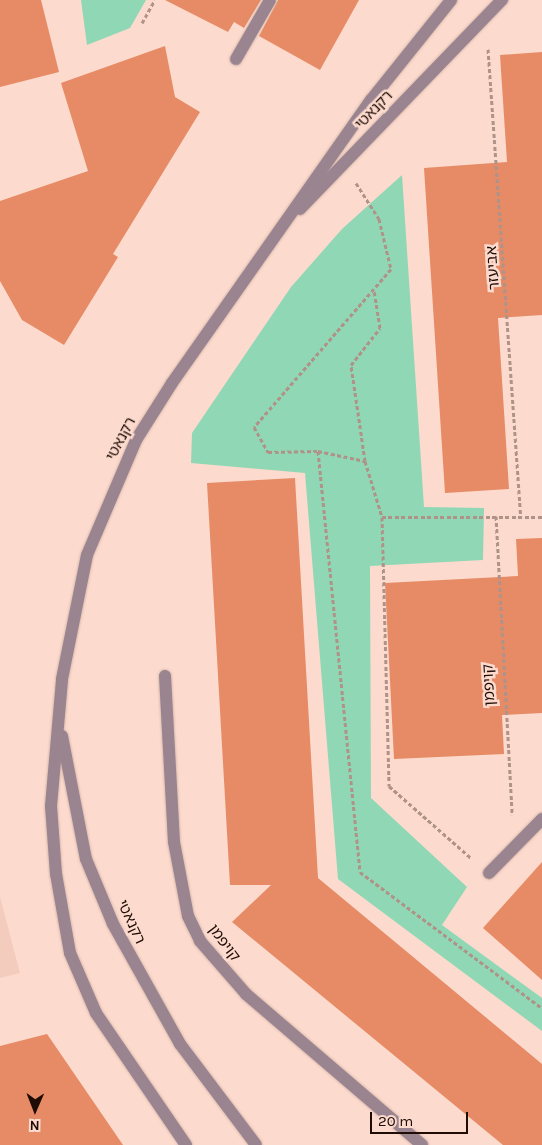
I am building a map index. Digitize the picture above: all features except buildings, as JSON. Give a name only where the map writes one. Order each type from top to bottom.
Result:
[{"type":"street","points":[[236,59],[270,0]]},
{"type":"street","name":"רקנאטי","points":[[186,1145],[96,1013],[70,953],[51,806],[62,679],[87,555],[136,440],[269,242],[371,100],[451,0]]},
{"type":"street","name":"רקנאטי","points":[[269,242],[502,0]]},
{"type":"street","name":"קויפמן","points":[[165,676],[174,842],[188,916],[200,941],[246,994],[422,1145]]},
{"type":"street","name":"רקנאטי","points":[[62,679],[61,733],[73,800],[86,859],[112,924],[180,1044],[256,1145]]},
{"type":"street","points":[[489,873],[514,852],[542,819]]},
{"type":"path","points":[[142,23],[155,0]]},
{"type":"path","name":"אביעזר","points":[[485,17],[520,517]]},
{"type":"path","points":[[343,165],[379,219],[391,269],[254,428],[268,452],[318,451],[365,461]]},
{"type":"path","points":[[374,288],[380,328],[351,365],[365,461],[382,516],[389,786],[489,873]]},
{"type":"path","points":[[318,451],[360,872],[542,1008]]},
{"type":"path","points":[[382,516],[542,517]]},
{"type":"path","name":"קויפמן","points":[[496,516],[514,852]]},
{"type":"shaded area","points":[[0,897],[20,973],[0,978]]},
{"type":"green space","points":[[81,0],[146,0],[130,28],[87,45]]},
{"type":"green space","points":[[402,175],[424,507],[484,508],[483,560],[370,566],[371,798],[467,887],[442,925],[542,998],[542,1031],[338,879],[305,473],[191,463],[192,433],[291,287],[342,229]]}]
